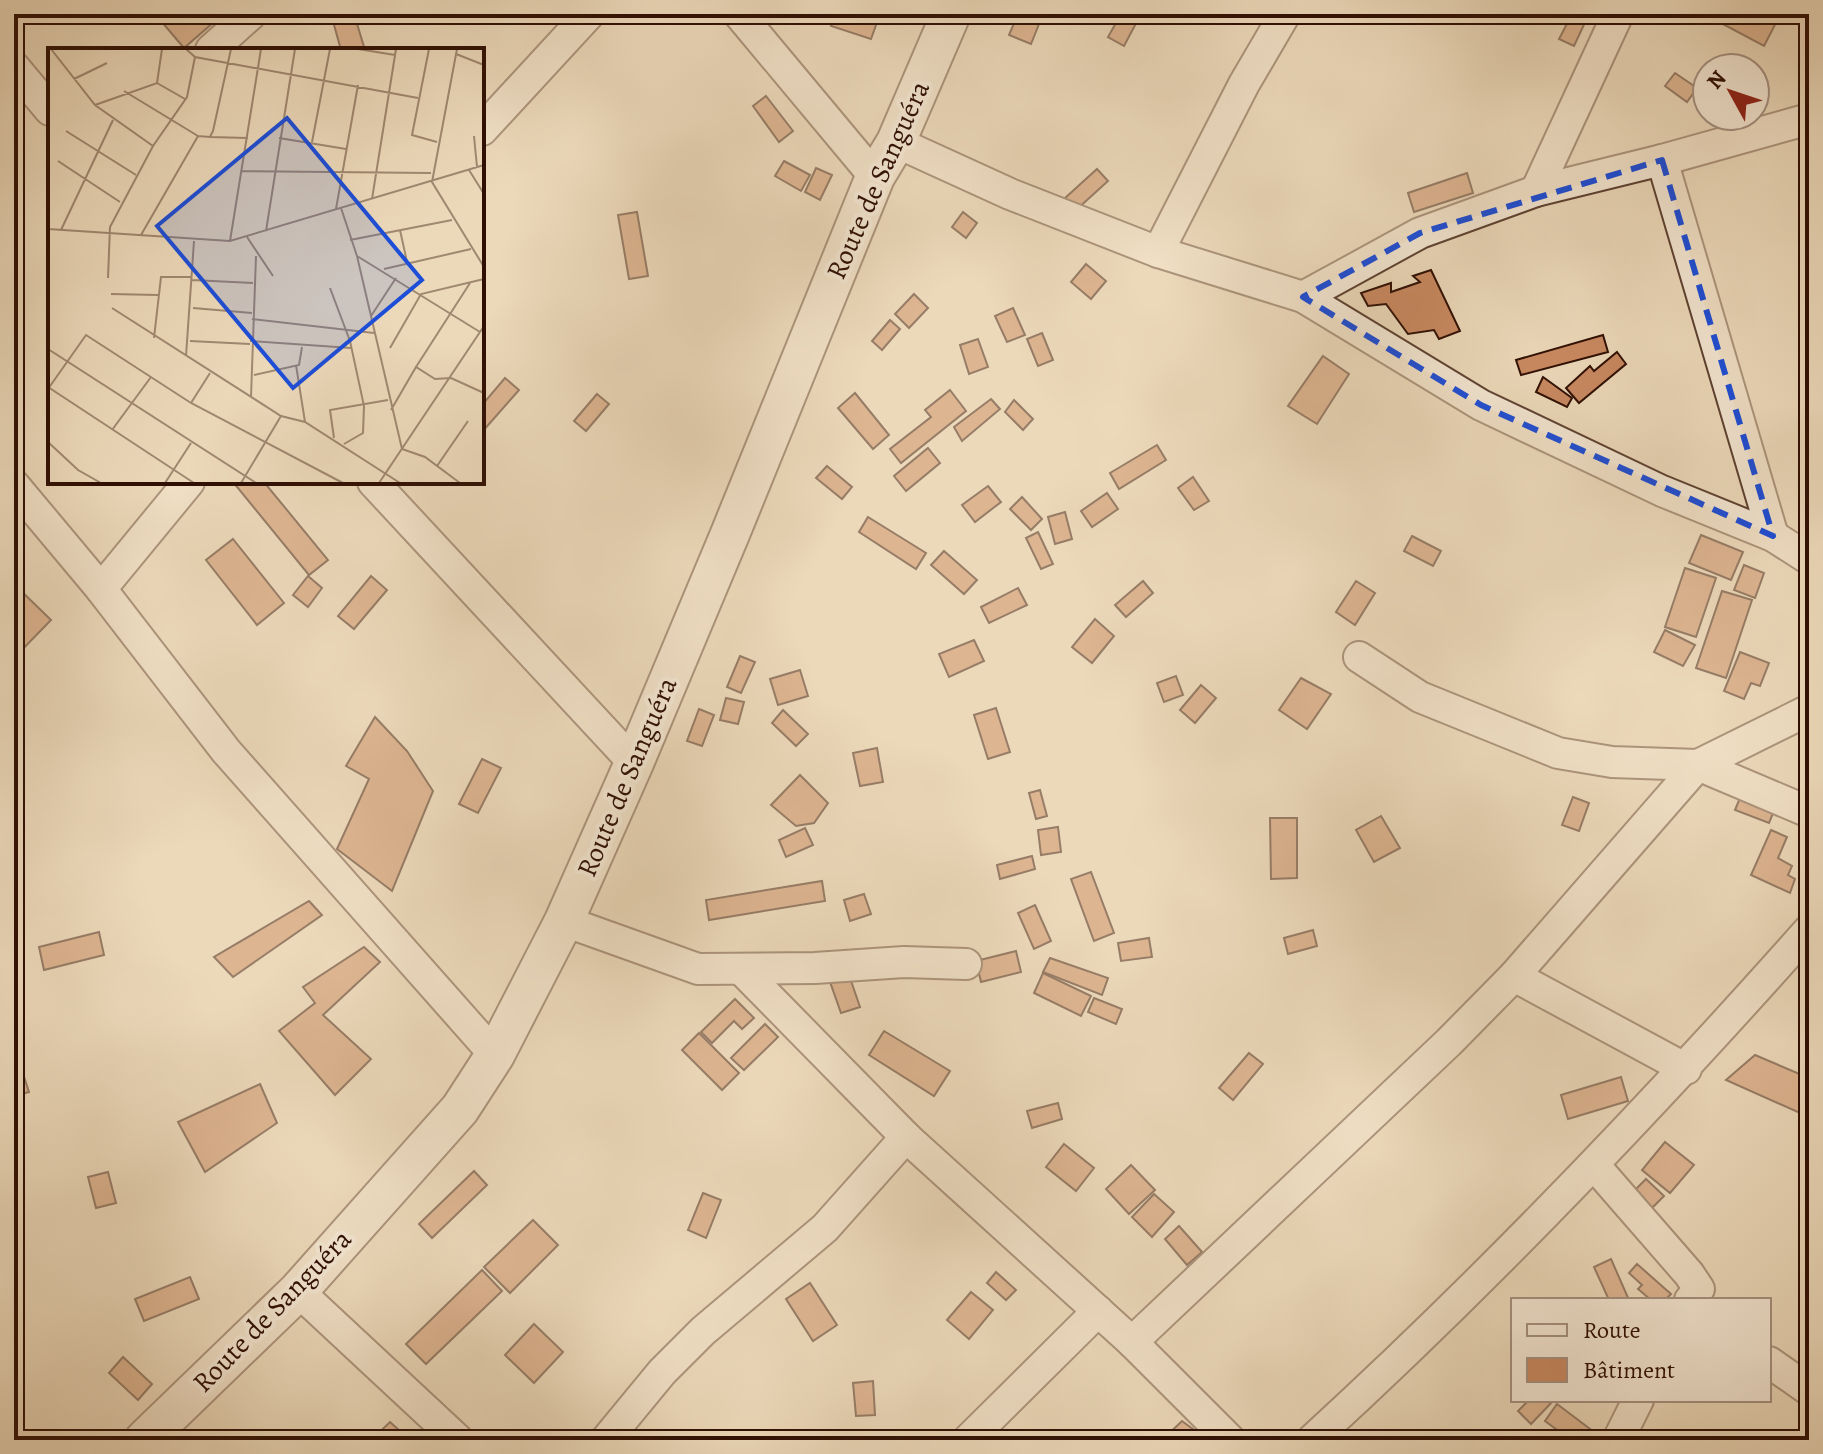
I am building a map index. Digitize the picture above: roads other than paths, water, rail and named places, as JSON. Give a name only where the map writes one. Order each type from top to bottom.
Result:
[{"type":"street","points":[[213,48],[251,14]]},
{"type":"street","points":[[484,128],[589,14]]},
{"type":"street","points":[[739,14],[875,177]]},
{"type":"street","name":"Route de Sanguéra","points":[[144,1440],[298,1291],[460,1109],[495,1055],[564,921],[634,763],[875,177],[896,142],[951,14]]},
{"type":"street","points":[[1158,252],[1244,84],[1285,14]]},
{"type":"street","points":[[1536,191],[1618,14]]},
{"type":"street","points":[[14,67],[48,108]]},
{"type":"street","points":[[1303,297],[1420,233],[1536,191],[1809,119]]},
{"type":"street","points":[[896,142],[1010,194],[1158,252],[1303,297],[1481,405],[1662,491],[1773,536],[1809,559]]},
{"type":"street","points":[[1662,160],[1773,536]]},
{"type":"street","points":[[101,589],[187,484]]},
{"type":"street","points":[[375,484],[634,763]]},
{"type":"street","points":[[14,485],[101,589],[226,751],[495,1055]]},
{"type":"street","points":[[1359,657],[1420,697],[1558,753],[1612,762],[1698,765],[1809,812]]},
{"type":"street","points":[[1132,1342],[1449,1042],[1514,976],[1698,765],[1809,710]]},
{"type":"street","points":[[564,921],[698,969],[742,970],[904,962],[966,964]]},
{"type":"street","points":[[1312,1440],[1595,1166],[1809,930]]},
{"type":"street","points":[[742,970],[906,1137],[1132,1342],[1230,1440]]},
{"type":"street","points":[[1514,976],[1686,1069]]},
{"type":"street","points":[[606,1440],[662,1372],[703,1331],[825,1228],[906,1137]]},
{"type":"street","points":[[1595,1166],[1681,1263],[1699,1289],[1692,1298]]},
{"type":"street","points":[[298,1291],[458,1440]]},
{"type":"street","points":[[968,1440],[1098,1311]]},
{"type":"street","points":[[1771,1363],[1809,1390]]},
{"type":"street","points":[[1618,1440],[1637,1402]]}]
